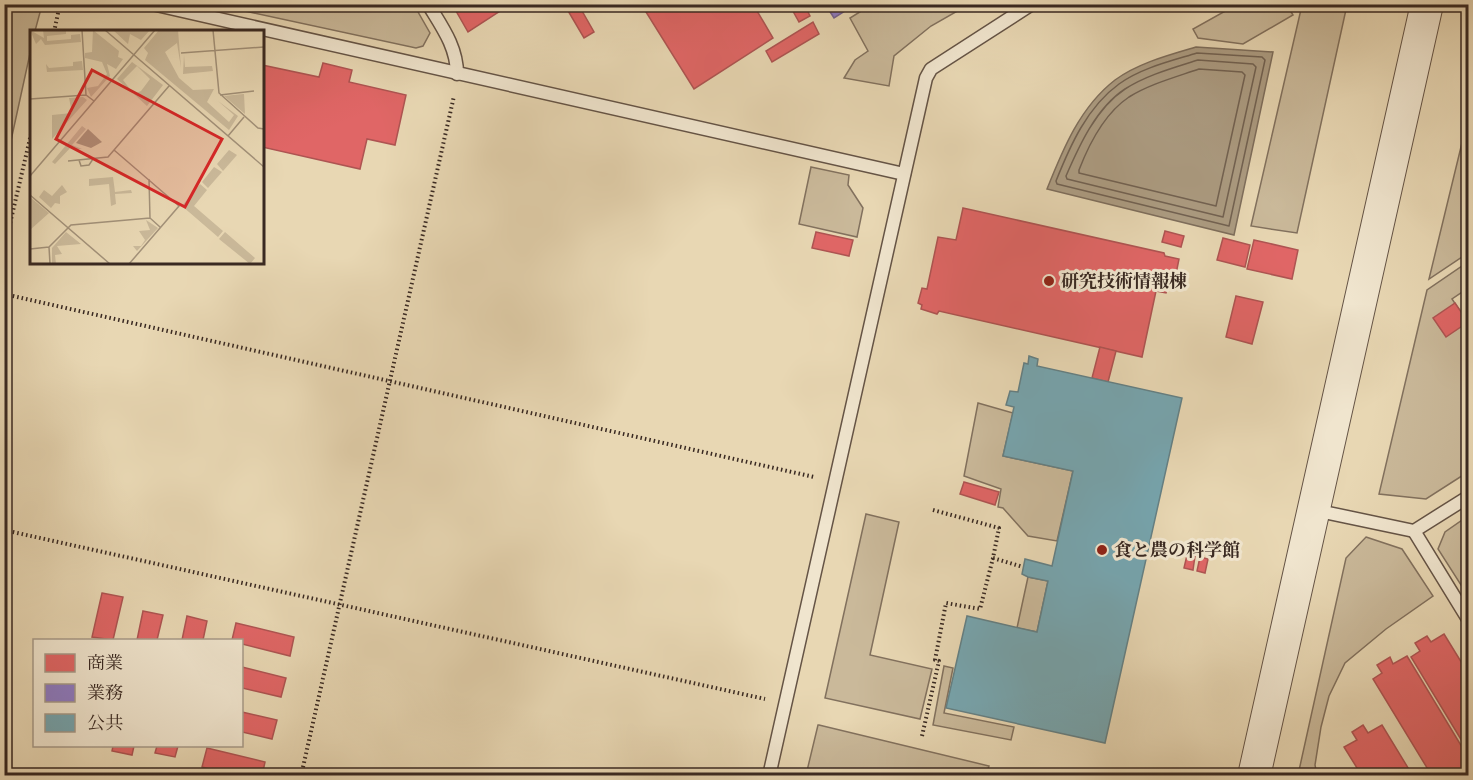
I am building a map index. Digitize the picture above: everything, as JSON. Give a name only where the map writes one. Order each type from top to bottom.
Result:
[{"type":"street","points":[[1254,776],[1427,4]]},
{"type":"lane","points":[[152,4],[904,174]]},
{"type":"lane","points":[[428,4],[451,44],[457,60],[457,74]]},
{"type":"lane","points":[[770,776],[926,78],[931,69],[1032,4]]},
{"type":"lane","points":[[1314,510],[1414,531],[1468,497]]},
{"type":"lane","points":[[1414,531],[1468,619]]},
{"type":"path","points":[[54,30],[60,4]]},
{"type":"path","points":[[301,776],[457,74]]},
{"type":"path","points":[[4,249],[30,138]]},
{"type":"path","points":[[4,294],[835,481]]},
{"type":"path","points":[[922,736],[939,661],[935,660],[946,603],[980,609],[999,528],[933,510]]},
{"type":"path","points":[[4,530],[786,704]]},
{"type":"path","points":[[993,558],[1023,567]]},
{"type":"path","points":[[4,768],[38,776]]},
{"type":"shaded area","points":[[5,4],[42,5],[35,30],[30,30],[30,54],[5,168]]},
{"type":"shaded area","points":[[217,5],[304,5],[308,10],[317,5],[414,5],[430,33],[423,46],[416,48]]},
{"type":"shaded area","points":[[871,5],[968,5],[931,26],[894,56],[889,86],[844,78],[855,60],[868,51],[850,18]]},
{"type":"shaded area","points":[[1236,5],[1287,5],[1293,15],[1243,44],[1198,38],[1193,29]]},
{"type":"shaded area","points":[[1302,5],[1347,5],[1297,233],[1251,226]]},
{"type":"shaded area","points":[[1468,118],[1468,253],[1429,279]]},
{"type":"shaded area","points":[[811,167],[849,175],[848,185],[863,208],[857,237],[799,224]]},
{"type":"shaded area","points":[[1468,262],[1468,288],[1452,299],[1468,323],[1468,472],[1426,499],[1379,494],[1427,290]]},
{"type":"shaded area","points":[[978,403],[1013,413],[1003,456],[1073,471],[1057,541],[1028,536],[1003,508],[998,507],[1001,489],[964,476]]},
{"type":"shaded area","points":[[866,514],[899,522],[870,655],[932,669],[920,719],[825,698]]},
{"type":"shaded area","points":[[1468,516],[1468,596],[1438,549],[1445,532]]},
{"type":"shaded area","points":[[1366,537],[1402,549],[1433,596],[1386,629],[1345,663],[1329,696],[1321,727],[1315,765],[1317,775],[1298,775],[1346,558]]},
{"type":"shaded area","points":[[1028,577],[1048,581],[1037,632],[1017,628]]},
{"type":"shaded area","points":[[944,666],[953,668],[944,713],[1014,727],[1011,740],[933,725]]},
{"type":"shaded area","points":[[818,725],[989,766],[986,775],[806,775]]},
{"type":"water","points":[[1196,47],[1273,52],[1234,235],[1047,189],[1059,159],[1082,116],[1103,91],[1115,80],[1134,69]]},
{"type":"building: 商業","points":[[452,4],[511,4],[468,32]]},
{"type":"building: 商業","points":[[564,4],[578,4],[594,32],[584,38]]},
{"type":"building: 商業","points":[[641,4],[753,4],[773,38],[694,89]]},
{"type":"building: 商業","points":[[789,4],[804,4],[810,16],[799,22]]},
{"type":"building: 商業","points":[[813,22],[819,34],[772,62],[766,51]]},
{"type":"building: 商業","points":[[323,63],[352,70],[349,82],[406,95],[395,145],[367,139],[360,169],[264,147],[264,65],[319,77]]},
{"type":"building: 商業","name":"研究技術情報棟","points":[[963,208],[1164,253],[1165,256],[1179,259],[1176,274],[1171,274],[1166,293],[1156,291],[1142,357],[939,311],[937,314],[921,309],[922,305],[918,303],[922,288],[927,289],[938,237],[956,240]]},
{"type":"building: 商業","points":[[1165,231],[1184,236],[1181,247],[1162,242]]},
{"type":"building: 商業","points":[[816,232],[853,240],[849,256],[812,248]]},
{"type":"building: 商業","points":[[1223,238],[1250,245],[1245,267],[1217,260]]},
{"type":"building: 商業","points":[[1254,240],[1298,250],[1292,279],[1247,269]]},
{"type":"building: 商業","points":[[1236,296],[1263,302],[1252,344],[1226,337]]},
{"type":"building: 商業","points":[[1455,303],[1468,322],[1446,337],[1433,318]]},
{"type":"building: 商業","points":[[1100,347],[1116,351],[1108,382],[1092,378]]},
{"type":"building: 商業","points":[[964,482],[999,492],[995,505],[960,494]]},
{"type":"building: 商業","points":[[1187,555],[1195,556],[1193,570],[1184,568]]},
{"type":"building: 商業","points":[[1200,557],[1208,559],[1205,573],[1197,571]]},
{"type":"building: 商業","points":[[102,593],[123,597],[113,639],[92,637]]},
{"type":"building: 商業","points":[[143,611],[163,615],[157,639],[137,639]]},
{"type":"building: 商業","points":[[187,616],[207,621],[203,639],[182,639]]},
{"type":"building: 商業","points":[[236,623],[294,637],[290,656],[243,644],[243,639],[232,639]]},
{"type":"building: 商業","points":[[1444,634],[1468,673],[1468,751],[1411,657],[1420,651],[1415,643],[1427,636],[1431,642]]},
{"type":"building: 商業","points":[[1407,656],[1468,757],[1468,770],[1459,776],[1432,776],[1373,679],[1382,673],[1377,665],[1390,657],[1393,664]]},
{"type":"building: 商業","points":[[243,667],[286,678],[281,697],[243,688]]},
{"type":"building: 商業","points":[[243,712],[277,720],[272,739],[243,732]]},
{"type":"building: 商業","points":[[1363,725],[1368,733],[1382,725],[1413,776],[1362,776],[1344,747],[1357,740],[1352,732]]},
{"type":"building: 商業","points":[[113,747],[134,747],[132,755],[112,751]]},
{"type":"building: 商業","points":[[157,747],[178,747],[175,757],[155,753]]},
{"type":"building: 商業","points":[[207,748],[265,762],[262,776],[236,776],[202,767]]},
{"type":"building: 業務","points":[[825,4],[856,4],[834,18]]},
{"type":"building: 公共","name":"食と農の科学館","points":[[1029,356],[1038,359],[1037,366],[1182,398],[1105,743],[946,708],[967,616],[1037,632],[1048,581],[1022,574],[1025,559],[1052,566],[1073,471],[1003,456],[1014,407],[1006,405],[1010,391],[1018,392],[1024,363],[1028,364]]},
{"type":"place","name":"研究技術情報棟","points":[[1049,281]]},
{"type":"place","name":"食と農の科学館","points":[[1102,550]]}]
